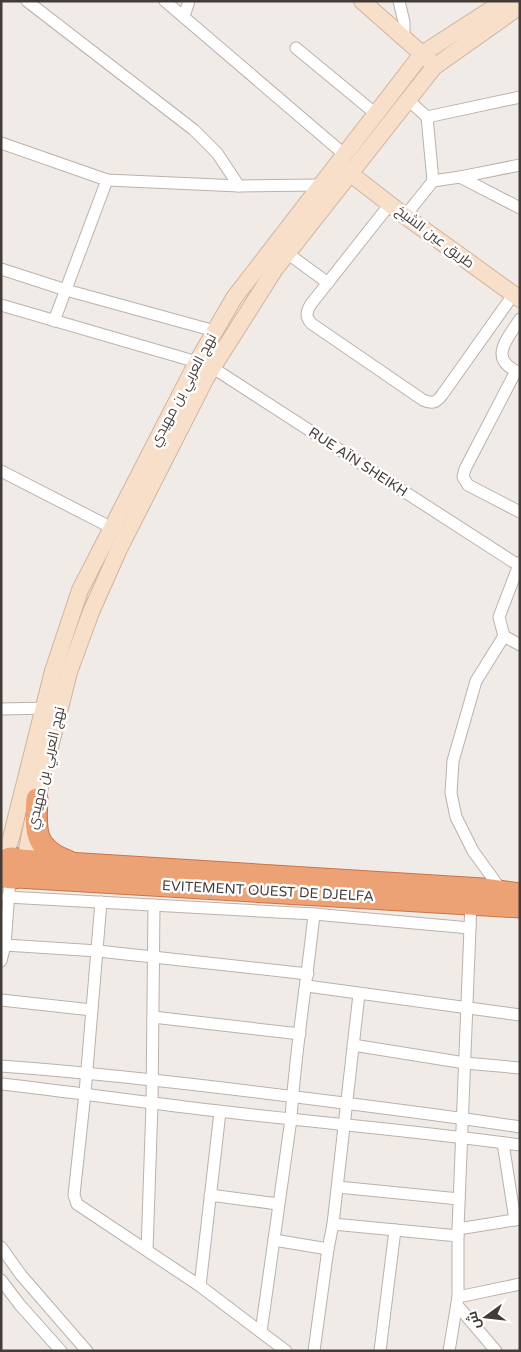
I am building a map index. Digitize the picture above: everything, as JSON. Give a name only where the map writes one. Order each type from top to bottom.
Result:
[{"type":"highway","points":[[37,799],[35,821],[39,840],[51,853],[80,865]]},
{"type":"highway","name":"EVITEMENT OUEST DE DJELFA","points":[[11,869],[80,865],[511,899]]},
{"type":"highway","name":"EVITEMENT OUEST DE DJELFA","points":[[11,869],[471,904],[511,899]]},
{"type":"main road","points":[[362,1],[434,67]]},
{"type":"main road","name":"نهج العربي بن مهيدي","points":[[11,869],[37,799],[52,708],[53,671],[80,590],[111,527],[130,509],[212,368],[376,114],[422,54],[504,1]]},
{"type":"main road","name":"نهج العربي بن مهيدي","points":[[344,164],[408,100],[434,67],[520,6]]},
{"type":"main road","name":"طريق عين الشيخ","points":[[344,164],[405,216],[516,297]]},
{"type":"main road","name":"نهج العربي بن مهيدي","points":[[11,869],[52,708],[104,580],[126,535],[130,509],[197,362],[234,298],[327,189]]},
{"type":"street","points":[[27,1],[194,130],[217,153],[239,186]]},
{"type":"street","points":[[165,1],[184,16],[344,164]]},
{"type":"street","points":[[184,16],[188,1]]},
{"type":"street","points":[[400,1],[404,22],[404,38]]},
{"type":"street","points":[[296,48],[376,114]]},
{"type":"street","points":[[427,117],[520,97]]},
{"type":"street","points":[[408,100],[427,117],[433,182]]},
{"type":"street","points":[[1,143],[107,180],[327,189]]},
{"type":"street","points":[[405,216],[433,182],[520,165]]},
{"type":"street","points":[[460,177],[520,208]]},
{"type":"street","points":[[54,321],[107,180]]},
{"type":"street","points":[[390,204],[307,312],[308,320],[415,395],[430,403],[435,403],[516,297]]},
{"type":"street","points":[[287,253],[328,283]]},
{"type":"street","points":[[1,269],[66,290],[216,330]]},
{"type":"street","name":"RUE AÏN SHEIKH","points":[[1,305],[212,368],[519,563]]},
{"type":"street","points":[[520,319],[504,346],[502,353],[505,365],[518,372],[465,470],[464,477],[468,485],[520,512]]},
{"type":"street","points":[[1,471],[126,535]]},
{"type":"street","points":[[519,563],[499,617],[504,636],[520,645]]},
{"type":"street","points":[[504,636],[476,681],[453,761],[451,793],[456,817],[472,851],[511,899]]},
{"type":"street","points":[[1,709],[52,708]]},
{"type":"street","points":[[1,961],[5,945],[11,869],[101,902],[314,914],[470,928]]},
{"type":"street","points":[[101,902],[74,1200],[77,1204],[200,1286],[286,1351]]},
{"type":"street","points":[[449,1351],[458,1301],[459,1198],[471,904]]},
{"type":"street","points":[[147,1250],[152,1104],[154,905]]},
{"type":"street","points":[[261,1332],[291,1119],[314,914]]},
{"type":"street","points":[[5,945],[98,951],[308,974]]},
{"type":"street","points":[[306,986],[520,1015]]},
{"type":"street","points":[[314,1351],[338,1187],[359,994]]},
{"type":"street","points":[[1,1000],[92,1010]]},
{"type":"street","points":[[153,1017],[300,1034]]},
{"type":"street","points":[[353,1045],[466,1063],[520,1068]]},
{"type":"street","points":[[1,1066],[86,1072],[520,1126]]},
{"type":"street","points":[[1,1084],[85,1093],[152,1104],[220,1112],[344,1124],[520,1145]]},
{"type":"street","points":[[200,1286],[220,1112]]},
{"type":"street","points":[[333,1224],[458,1233],[518,1219],[503,1143]]},
{"type":"street","points":[[338,1187],[459,1198]]},
{"type":"street","points":[[210,1195],[278,1204]]},
{"type":"street","points":[[380,1351],[396,1230]]},
{"type":"street","points":[[274,1240],[328,1248]]},
{"type":"street","points":[[1,1247],[21,1275],[87,1351]]},
{"type":"street","points":[[1,1280],[20,1305],[61,1351]]},
{"type":"street","points":[[458,1301],[520,1284]]},
{"type":"street","points":[[458,1301],[496,1351]]}]
